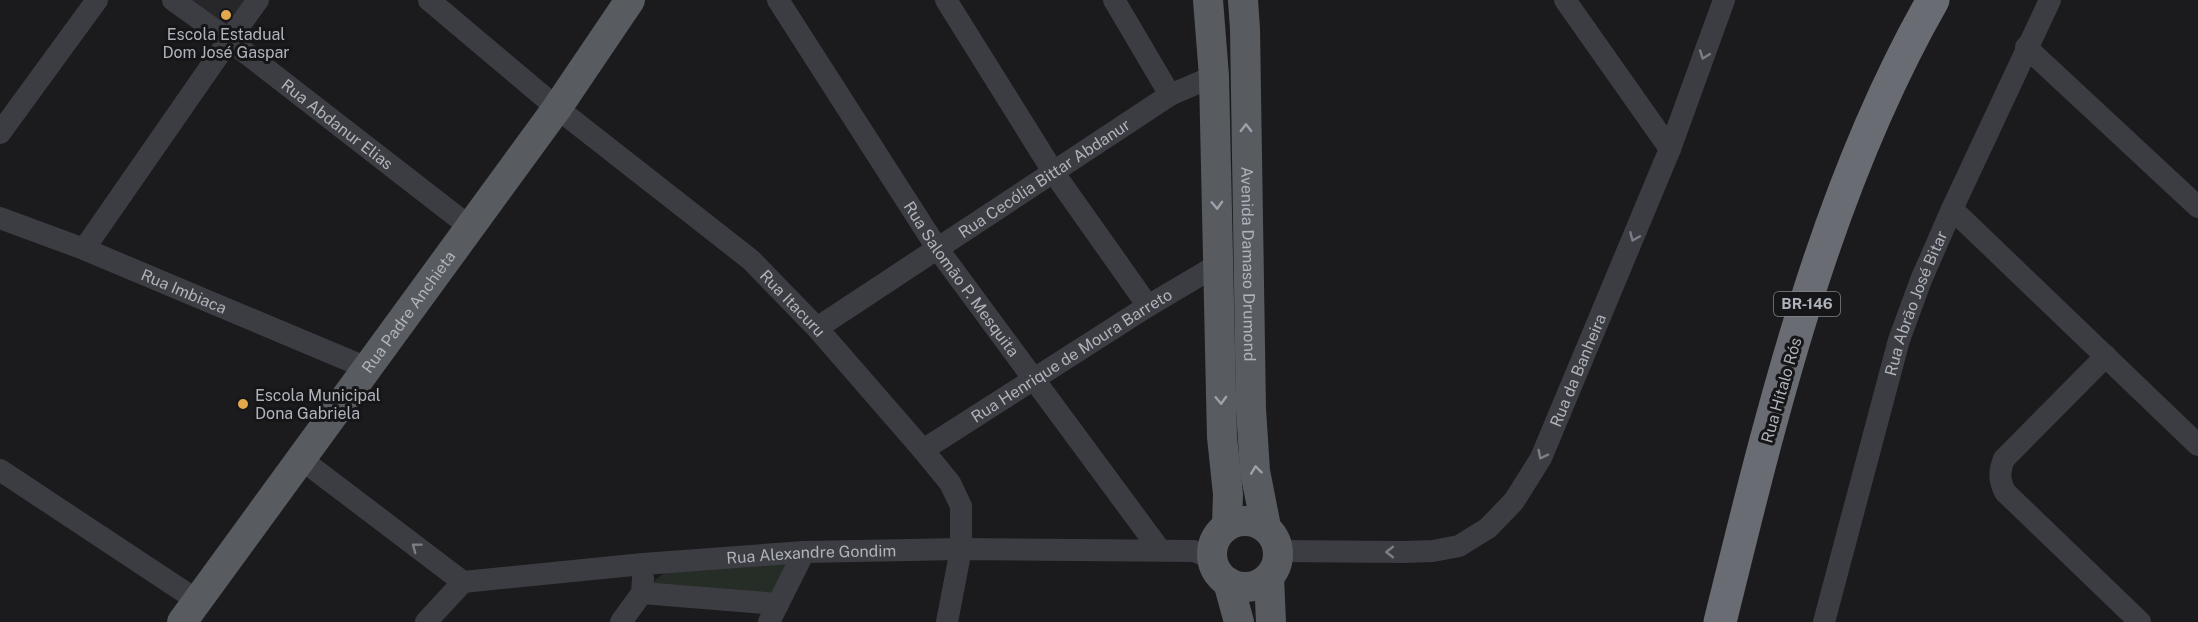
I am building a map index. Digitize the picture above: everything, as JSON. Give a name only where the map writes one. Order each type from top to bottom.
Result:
[{"type":"highway","name":"Rua Hítalo Rós","points":[[1720,622],[1765,447],[1826,240],[1861,147],[1920,22],[1933,0]]},
{"type":"main road","name":"Rua Padre Anchieta","points":[[190,612],[557,108],[630,0]]},
{"type":"main road","name":"Avenida Damaso Drumond","points":[[1208,0],[1214,76],[1221,405],[1228,494],[1227,525]]},
{"type":"main road","name":"Avenida Damaso Drumond","points":[[1243,0],[1251,409],[1256,471],[1271,552],[1271,622]]},
{"type":"main road","points":[[1220,570],[1245,587],[1254,586],[1271,552],[1251,520],[1227,525],[1215,540],[1220,570],[1239,622]]},
{"type":"street","points":[[0,133],[97,0]]},
{"type":"street","name":"Rua Abdanur Elias","points":[[173,0],[229,39],[470,227]]},
{"type":"street","points":[[84,249],[258,0]]},
{"type":"street","name":"Rua Itacuru","points":[[429,0],[557,108],[751,260],[816,328],[923,450],[950,483],[961,506],[961,549],[947,622]]},
{"type":"street","name":"Rua Salomão P. Mesquita","points":[[778,0],[937,248],[1160,550]]},
{"type":"street","points":[[946,0],[1054,173],[1148,306]]},
{"type":"street","points":[[1114,0],[1170,95]]},
{"type":"street","points":[[1565,0],[1671,149]]},
{"type":"street","name":"Rua da Banheira","points":[[1271,552],[1433,551],[1459,546],[1488,528],[1514,501],[1541,458],[1671,149],[1724,0]]},
{"type":"street","name":"Rua Abrão José Bitar","points":[[1824,622],[1899,340],[1921,280],[1952,209],[2050,0]]},
{"type":"street","points":[[2026,47],[2198,207]]},
{"type":"street","name":"Rua Cecólia Bittar Abdanur","points":[[816,328],[1170,95],[1214,76]]},
{"type":"street","points":[[1952,209],[2198,445]]},
{"type":"street","name":"Rua Imbiaca","points":[[0,218],[84,249],[367,368]]},
{"type":"street","name":"Rua Henrique de Moura Barreto","points":[[923,450],[1148,306],[1219,264]]},
{"type":"street","points":[[2106,356],[2004,459],[1999,481],[2005,492],[2140,622]]},
{"type":"street","points":[[301,459],[463,582],[426,622]]},
{"type":"street","points":[[0,470],[190,612]]},
{"type":"street","name":"Rua Alexandre Gondim","points":[[463,582],[643,564],[804,552],[961,549],[1194,551],[1220,570]]},
{"type":"street","points":[[642,593],[773,613],[804,552]]},
{"type":"street","points":[[621,622],[642,593],[643,564]]},
{"type":"shaded area","name":"Escola Estadual Dom José Gaspar","points":[[188,0],[254,0],[231,31]]},
{"type":"shaded area","points":[[787,564],[773,596],[650,584],[667,571]]},
{"type":"place","name":"Escola Estadual Dom José Gaspar","points":[[226,15]]},
{"type":"place","name":"Escola Municipal Dona Gabriela","points":[[243,404]]}]
